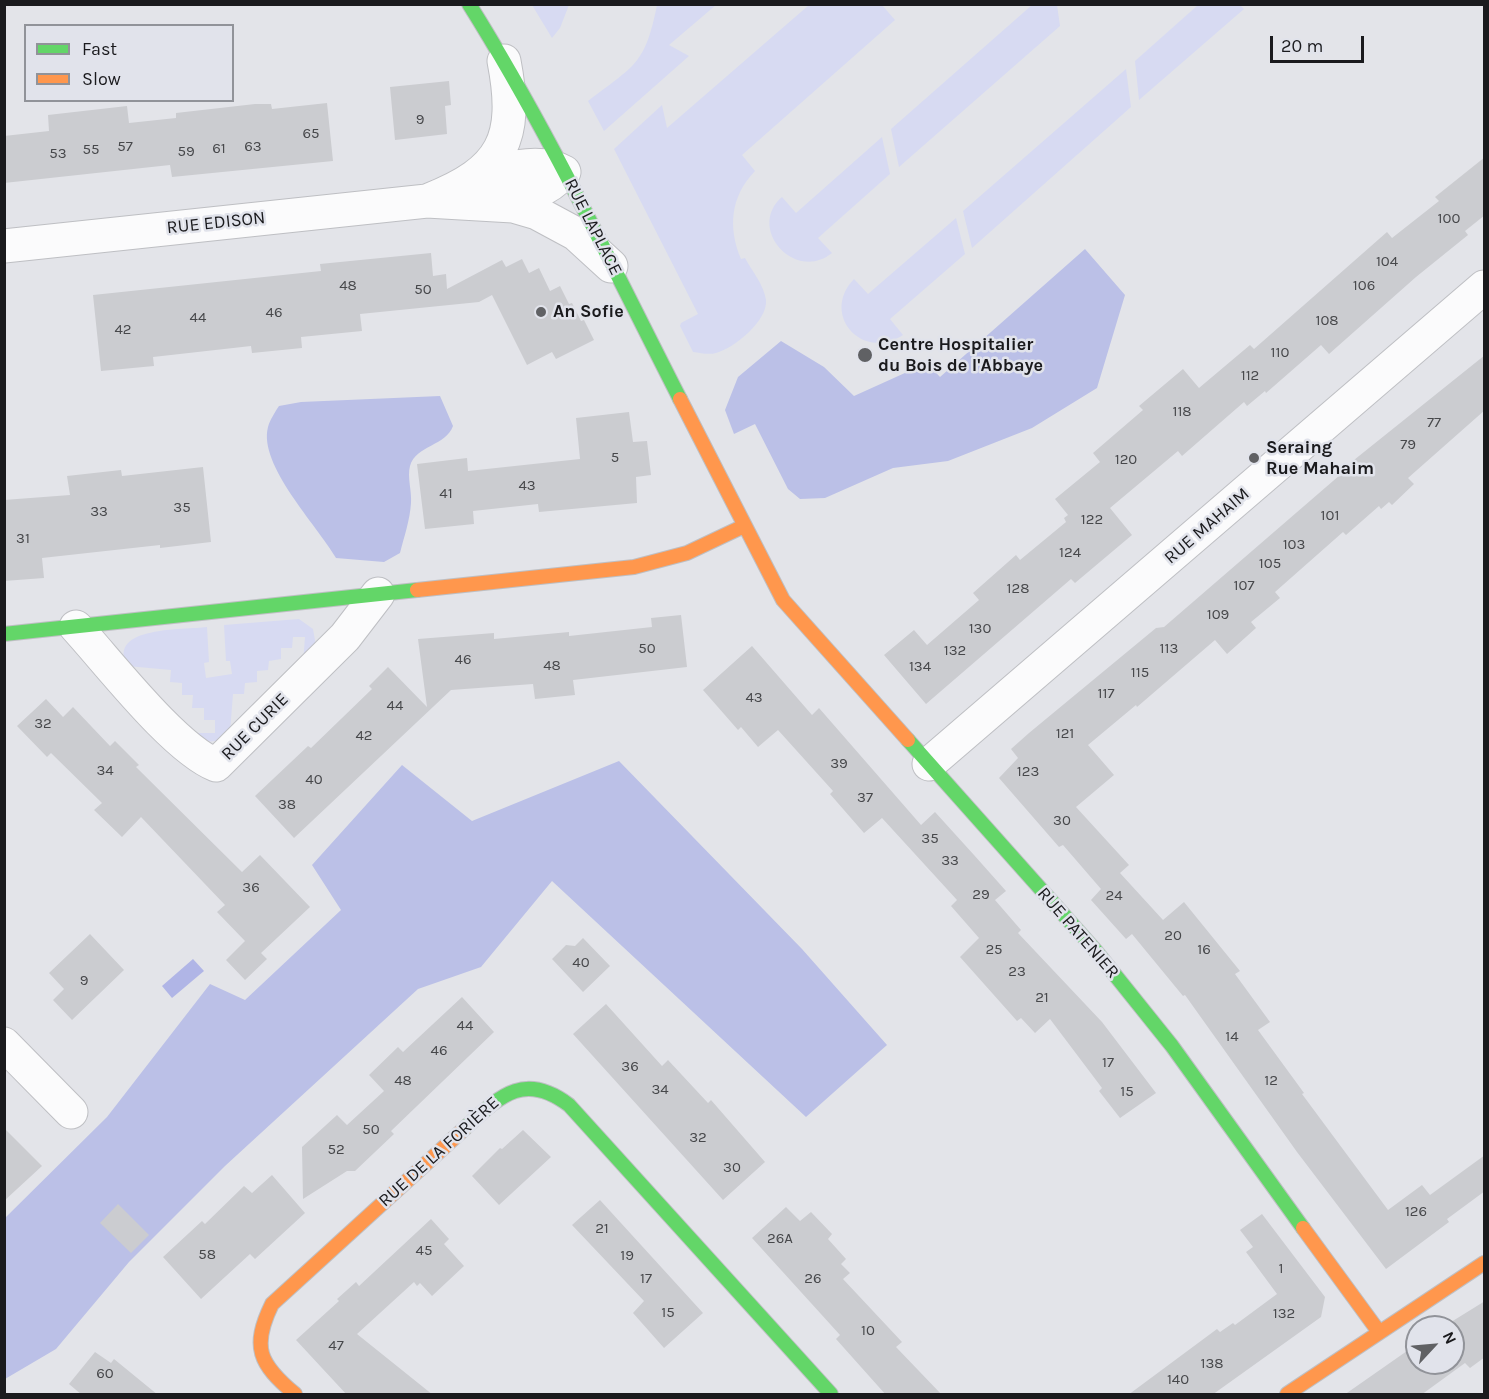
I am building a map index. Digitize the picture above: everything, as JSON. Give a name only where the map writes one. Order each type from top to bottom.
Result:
[{"type":"street","name":"RUE LAPLACE","points":[[469,4],[503,58],[564,172],[756,552]]},
{"type":"street","name":"RUE EDISON","points":[[4,246],[428,201],[481,192],[506,137],[510,119],[503,58]]},
{"type":"street","points":[[481,192],[518,167],[547,166],[564,172]]},
{"type":"street","points":[[481,192],[556,222],[595,250],[615,271]]},
{"type":"street","name":"RUE MAHAIM","points":[[929,764],[1485,287]]},
{"type":"street","points":[[4,634],[634,567],[687,553],[744,526]]},
{"type":"street","name":"RUE PATENIER","points":[[756,552],[783,600],[802,624],[1095,950],[1172,1046],[1379,1332]]},
{"type":"street","name":"RUE CURIE","points":[[76,627],[180,742],[201,759],[216,765],[345,637],[378,594]]},
{"type":"street","points":[[4,1044],[71,1112]]},
{"type":"street","name":"RUE DE LA FORIÈRE","points":[[294,1395],[264,1365],[258,1345],[260,1326],[272,1304],[486,1108],[504,1093],[525,1086],[553,1091],[569,1105],[831,1395]]},
{"type":"street","points":[[1287,1395],[1485,1263]]},
{"type":"shaded area","points":[[532,5],[569,5],[560,28],[552,38]]},
{"type":"shaded area","points":[[657,5],[716,5],[669,45],[689,56],[604,131],[588,101],[636,62],[648,40]]},
{"type":"shaded area","points":[[809,5],[882,5],[895,20],[742,155],[755,171],[740,191],[736,202],[734,236],[741,259],[745,258],[763,289],[766,300],[765,308],[762,316],[749,332],[724,350],[713,354],[693,352],[680,326],[681,323],[698,314],[614,149],[662,105],[667,128]]},
{"type":"shaded area","points":[[1032,5],[1057,5],[1060,26],[899,167],[891,129]]},
{"type":"shaded area","points":[[1198,5],[1240,5],[1244,9],[1139,100],[1135,61]]},
{"type":"shaded area","points":[[1126,69],[1131,107],[972,248],[963,211]]},
{"type":"shaded area","points":[[882,137],[890,174],[818,238],[832,253],[818,260],[804,261],[790,257],[772,236],[769,223],[772,210],[782,197],[796,213]]},
{"type":"shaded area","points":[[956,218],[965,254],[890,319],[903,335],[888,342],[873,343],[850,330],[844,319],[842,306],[845,293],[854,279],[868,294]]},
{"type":"shaded area","points":[[1085,249],[1125,295],[1097,388],[1032,428],[948,461],[893,468],[825,498],[800,499],[788,489],[755,424],[734,434],[725,410],[738,377],[781,341],[824,367],[854,396],[927,363],[940,377]]},
{"type":"shaded area","points":[[440,396],[453,426],[444,438],[418,454],[410,466],[410,509],[400,553],[384,562],[336,558],[291,494],[272,459],[267,442],[268,427],[277,408],[301,402]]},
{"type":"shaded area","points":[[299,619],[313,629],[316,646],[303,663],[305,637],[293,637],[292,648],[281,648],[281,659],[269,661],[268,670],[257,671],[257,682],[245,683],[244,694],[233,694],[230,732],[215,741],[207,741],[191,733],[215,733],[215,720],[204,720],[204,708],[192,708],[193,695],[182,695],[182,683],[170,682],[171,670],[127,666],[124,653],[128,643],[137,637],[166,630],[207,627],[209,662],[204,663],[206,678],[232,674],[230,661],[226,661],[224,625]]},
{"type":"shaded area","points":[[619,761],[802,949],[887,1045],[806,1117],[552,881],[481,967],[418,989],[225,1166],[129,1262],[56,1349],[5,1379],[5,1218],[107,1117],[210,984],[245,1000],[341,910],[312,865],[402,765],[472,821]]},
{"type":"shaded area","points":[[193,959],[204,971],[172,998],[162,986]]},
{"type":"building","points":[[449,81],[451,105],[445,106],[447,134],[395,140],[390,87]]},
{"type":"building","points":[[327,103],[333,161],[172,177],[170,165],[4,183],[4,136],[49,131],[48,115],[127,106],[129,123],[176,118],[176,113],[255,104],[271,104],[272,109]]},
{"type":"building","points":[[1485,157],[1485,215],[1465,231],[1468,235],[1416,277],[1329,354],[1321,345],[1266,393],[1265,391],[1247,406],[1244,402],[1182,456],[1178,451],[1110,508],[1132,535],[1075,583],[1071,579],[926,704],[884,655],[914,630],[927,645],[979,600],[973,593],[1016,555],[1020,560],[1066,522],[1064,518],[1068,515],[1055,499],[1100,462],[1093,453],[1143,410],[1139,406],[1183,369],[1199,388],[1250,345],[1254,349],[1387,232],[1392,238],[1439,201],[1435,197]]},
{"type":"building","points":[[431,253],[433,276],[446,274],[447,289],[502,260],[506,267],[522,259],[529,273],[539,268],[550,291],[560,286],[581,321],[584,320],[594,340],[556,359],[552,352],[527,365],[492,295],[479,302],[360,314],[362,331],[301,337],[302,348],[252,353],[251,346],[153,357],[154,366],[101,371],[93,295],[321,271],[320,264]]},
{"type":"building","points":[[1485,355],[1485,410],[1408,478],[1414,484],[1392,505],[1389,502],[1381,509],[1379,506],[1346,535],[1343,532],[1275,592],[1280,598],[1251,622],[1256,628],[1227,654],[1215,640],[1137,707],[1136,705],[1088,745],[1114,775],[1076,807],[1129,865],[1120,873],[1163,920],[1184,902],[1240,971],[1235,974],[1270,1022],[1258,1030],[1304,1093],[1302,1094],[1388,1210],[1422,1185],[1430,1195],[1485,1155],[1485,1191],[1447,1219],[1449,1222],[1386,1269],[1297,1152],[1185,995],[1183,996],[1132,934],[1126,939],[1091,900],[1101,889],[1063,845],[1059,847],[999,778],[1018,758],[1011,749],[1029,733],[1156,628],[1164,627],[1355,462],[1354,460]]},
{"type":"building","points":[[629,412],[633,442],[647,441],[651,475],[636,477],[637,503],[539,512],[538,504],[473,511],[474,524],[425,529],[417,464],[467,458],[468,471],[580,459],[576,418]]},
{"type":"building","points":[[203,467],[211,542],[160,548],[160,545],[42,558],[44,578],[4,581],[4,500],[70,495],[67,476],[121,470],[122,476]]},
{"type":"building","points":[[681,615],[687,667],[573,680],[575,695],[535,699],[533,684],[451,690],[294,838],[255,796],[308,746],[311,748],[372,689],[369,686],[388,667],[427,707],[418,639],[494,633],[494,639],[569,632],[569,636],[652,627],[651,618]]},
{"type":"building","points":[[752,646],[812,715],[819,708],[921,825],[935,812],[974,855],[1006,891],[995,900],[1021,930],[1018,933],[1102,1022],[1156,1093],[1120,1118],[1099,1091],[1102,1088],[1050,1019],[1035,1033],[1021,1018],[1017,1021],[960,957],[979,938],[951,906],[957,900],[882,818],[864,833],[830,794],[833,791],[778,730],[758,747],[741,727],[738,730],[703,690]]},
{"type":"building","points":[[46,699],[63,717],[73,707],[110,746],[115,741],[139,765],[136,767],[242,872],[260,855],[310,907],[261,953],[267,959],[245,980],[226,960],[245,941],[217,912],[225,905],[141,817],[122,837],[94,810],[102,803],[51,753],[47,757],[17,726]]},
{"type":"building","points":[[90,934],[124,970],[72,1020],[53,1000],[64,989],[49,973]]},
{"type":"building","points":[[583,938],[610,966],[583,992],[552,959],[566,945],[575,946]]},
{"type":"building","points":[[462,997],[494,1032],[391,1131],[394,1134],[355,1171],[347,1171],[303,1199],[302,1147],[337,1115],[347,1125],[384,1091],[369,1075],[398,1047],[403,1052]]},
{"type":"building","points":[[606,1004],[662,1066],[668,1060],[708,1103],[711,1100],[765,1162],[723,1200],[573,1034]]},
{"type":"building","points":[[4,1128],[42,1166],[4,1201]]},
{"type":"building","points":[[523,1130],[551,1157],[499,1205],[472,1176],[500,1148],[502,1149]]},
{"type":"building","points":[[272,1175],[305,1213],[255,1259],[250,1254],[201,1299],[163,1257],[202,1221],[205,1224],[244,1186],[252,1193]]},
{"type":"building","points":[[600,1200],[703,1313],[664,1348],[633,1313],[644,1301],[572,1225]]},
{"type":"building","points":[[118,1204],[149,1235],[131,1253],[100,1223]]},
{"type":"building","points":[[786,1207],[800,1221],[811,1212],[832,1234],[828,1239],[846,1259],[841,1264],[850,1273],[843,1279],[902,1342],[896,1347],[942,1395],[886,1395],[836,1339],[840,1335],[752,1238]]},
{"type":"building","points":[[1262,1214],[1325,1297],[1321,1317],[1212,1395],[1128,1395],[1217,1329],[1220,1332],[1233,1323],[1235,1325],[1277,1294],[1246,1252],[1253,1247],[1240,1230]]},
{"type":"building","points":[[431,1219],[449,1239],[444,1244],[464,1266],[432,1296],[420,1283],[417,1286],[414,1282],[357,1334],[433,1395],[347,1395],[296,1340],[339,1301],[337,1299],[356,1282],[359,1286]]},
{"type":"building","points":[[1485,1301],[1485,1357],[1470,1368],[1465,1363],[1465,1315],[1462,1315]]},
{"type":"building","points":[[95,1352],[111,1363],[114,1359],[158,1395],[82,1395],[69,1384]]},
{"type":"building","points":[[1405,1352],[1405,1375],[1448,1375],[1421,1395],[1344,1395]]},
{"type":"traffic: fast","points":[[469,4],[553,149],[680,399]]},
{"type":"traffic: fast","points":[[4,634],[417,590]]},
{"type":"traffic: fast","points":[[908,740],[1095,950],[1172,1046],[1303,1228]]},
{"type":"traffic: fast","points":[[465,1128],[501,1098],[526,1089],[539,1090],[553,1095],[569,1105],[831,1394]]},
{"type":"traffic: slow","points":[[680,399],[783,600],[908,740]]},
{"type":"traffic: slow","points":[[417,590],[634,567],[687,553],[744,526]]},
{"type":"traffic: slow","points":[[295,1394],[273,1373],[262,1354],[262,1332],[272,1304],[465,1128]]},
{"type":"traffic: slow","points":[[1303,1228],[1379,1332]]},
{"type":"traffic: slow","points":[[1287,1394],[1484,1263]]},
{"type":"place","name":"An Sofie","points":[[541,312]]},
{"type":"place","name":"Centre Hospitalier du Bois de l'Abbaye","points":[[865,355]]},
{"type":"place","name":"Seraing Rue Mahaim","points":[[1254,458]]}]
